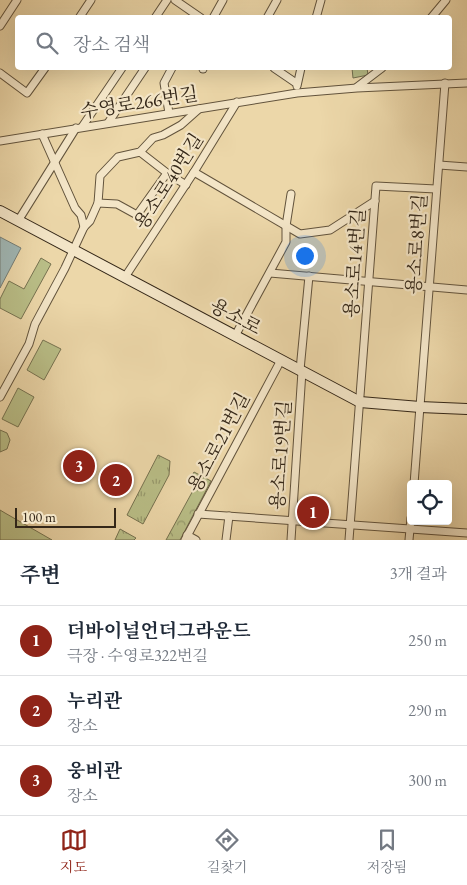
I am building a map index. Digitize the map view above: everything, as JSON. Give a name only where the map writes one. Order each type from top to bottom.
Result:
[{"type":"main road","name":"용소로","points":[[0,211],[360,402],[420,407],[466,408]]},
{"type":"street","points":[[0,26],[17,0]]},
{"type":"street","points":[[81,15],[91,0]]},
{"type":"street","points":[[158,15],[166,0]]},
{"type":"street","points":[[175,0],[197,15]]},
{"type":"street","points":[[215,15],[223,0]]},
{"type":"street","points":[[269,15],[277,0]]},
{"type":"street","points":[[317,15],[321,0]]},
{"type":"street","points":[[434,15],[446,0]]},
{"type":"street","points":[[0,73],[27,93],[44,70]]},
{"type":"street","points":[[18,221],[55,162],[121,70]]},
{"type":"street","points":[[108,123],[144,70]]},
{"type":"street","points":[[169,113],[164,83],[171,70]]},
{"type":"street","points":[[277,70],[296,83]]},
{"type":"street","points":[[297,93],[296,83],[300,70]]},
{"type":"street","points":[[357,88],[380,70]]},
{"type":"street","name":"용소로8번길","points":[[414,480],[445,83]]},
{"type":"street","name":"수영로266번길","points":[[0,141],[297,93],[467,83]]},
{"type":"street","name":"용소로40번길","points":[[125,277],[186,185],[237,102]]},
{"type":"street","points":[[0,397],[29,344],[35,324],[65,268],[72,250],[90,221],[98,203],[100,176],[118,157],[140,152],[153,138],[181,125],[200,108]]},
{"type":"street","points":[[42,134],[62,182],[75,208],[81,215],[84,228]]},
{"type":"street","points":[[140,152],[186,185]]},
{"type":"street","points":[[439,165],[467,167]]},
{"type":"street","points":[[194,172],[300,234],[330,230],[375,201]]},
{"type":"street","points":[[98,203],[117,204],[136,215],[167,173]]},
{"type":"street","name":"용소로14번길","points":[[349,540],[376,186],[436,189]]},
{"type":"street","points":[[235,336],[286,242],[286,226],[291,194]]},
{"type":"street","points":[[270,273],[467,290]]},
{"type":"street","name":"용소로19번길","points":[[290,540],[309,276]]},
{"type":"street","name":"용소로21번길","points":[[186,537],[281,360]]},
{"type":"street","points":[[198,514],[467,533]]},
{"type":"street","points":[[226,540],[229,516]]},
{"type":"street","points":[[409,540],[410,525]]},
{"type":"street","points":[[186,537],[196,540]]},
{"type":"green space","points":[[352,70],[367,70],[368,75],[353,78]]},
{"type":"green space","points":[[41,258],[51,264],[21,319],[0,308],[0,299],[9,281],[24,289]]},
{"type":"green space","points":[[43,340],[61,349],[44,380],[27,370]]},
{"type":"green space","points":[[18,388],[34,397],[18,427],[2,419]]},
{"type":"green space","points":[[0,430],[7,433],[10,440],[7,449],[0,452]]},
{"type":"green space","points":[[158,455],[170,461],[169,475],[143,524],[127,515]]},
{"type":"green space","points":[[194,472],[211,481],[180,540],[166,540],[196,485],[189,481]]},
{"type":"green space","points":[[0,510],[5,513],[52,540],[0,540]]},
{"type":"green space","points":[[120,529],[136,538],[134,540],[115,540]]},
{"type":"water","points":[[0,237],[21,248],[0,288]]},
{"type":"place","name":"웅비관","points":[[79,466]]},
{"type":"place","name":"누리관","points":[[116,480]]},
{"type":"place","name":"더바이널언더그라운드","points":[[313,512]]}]
